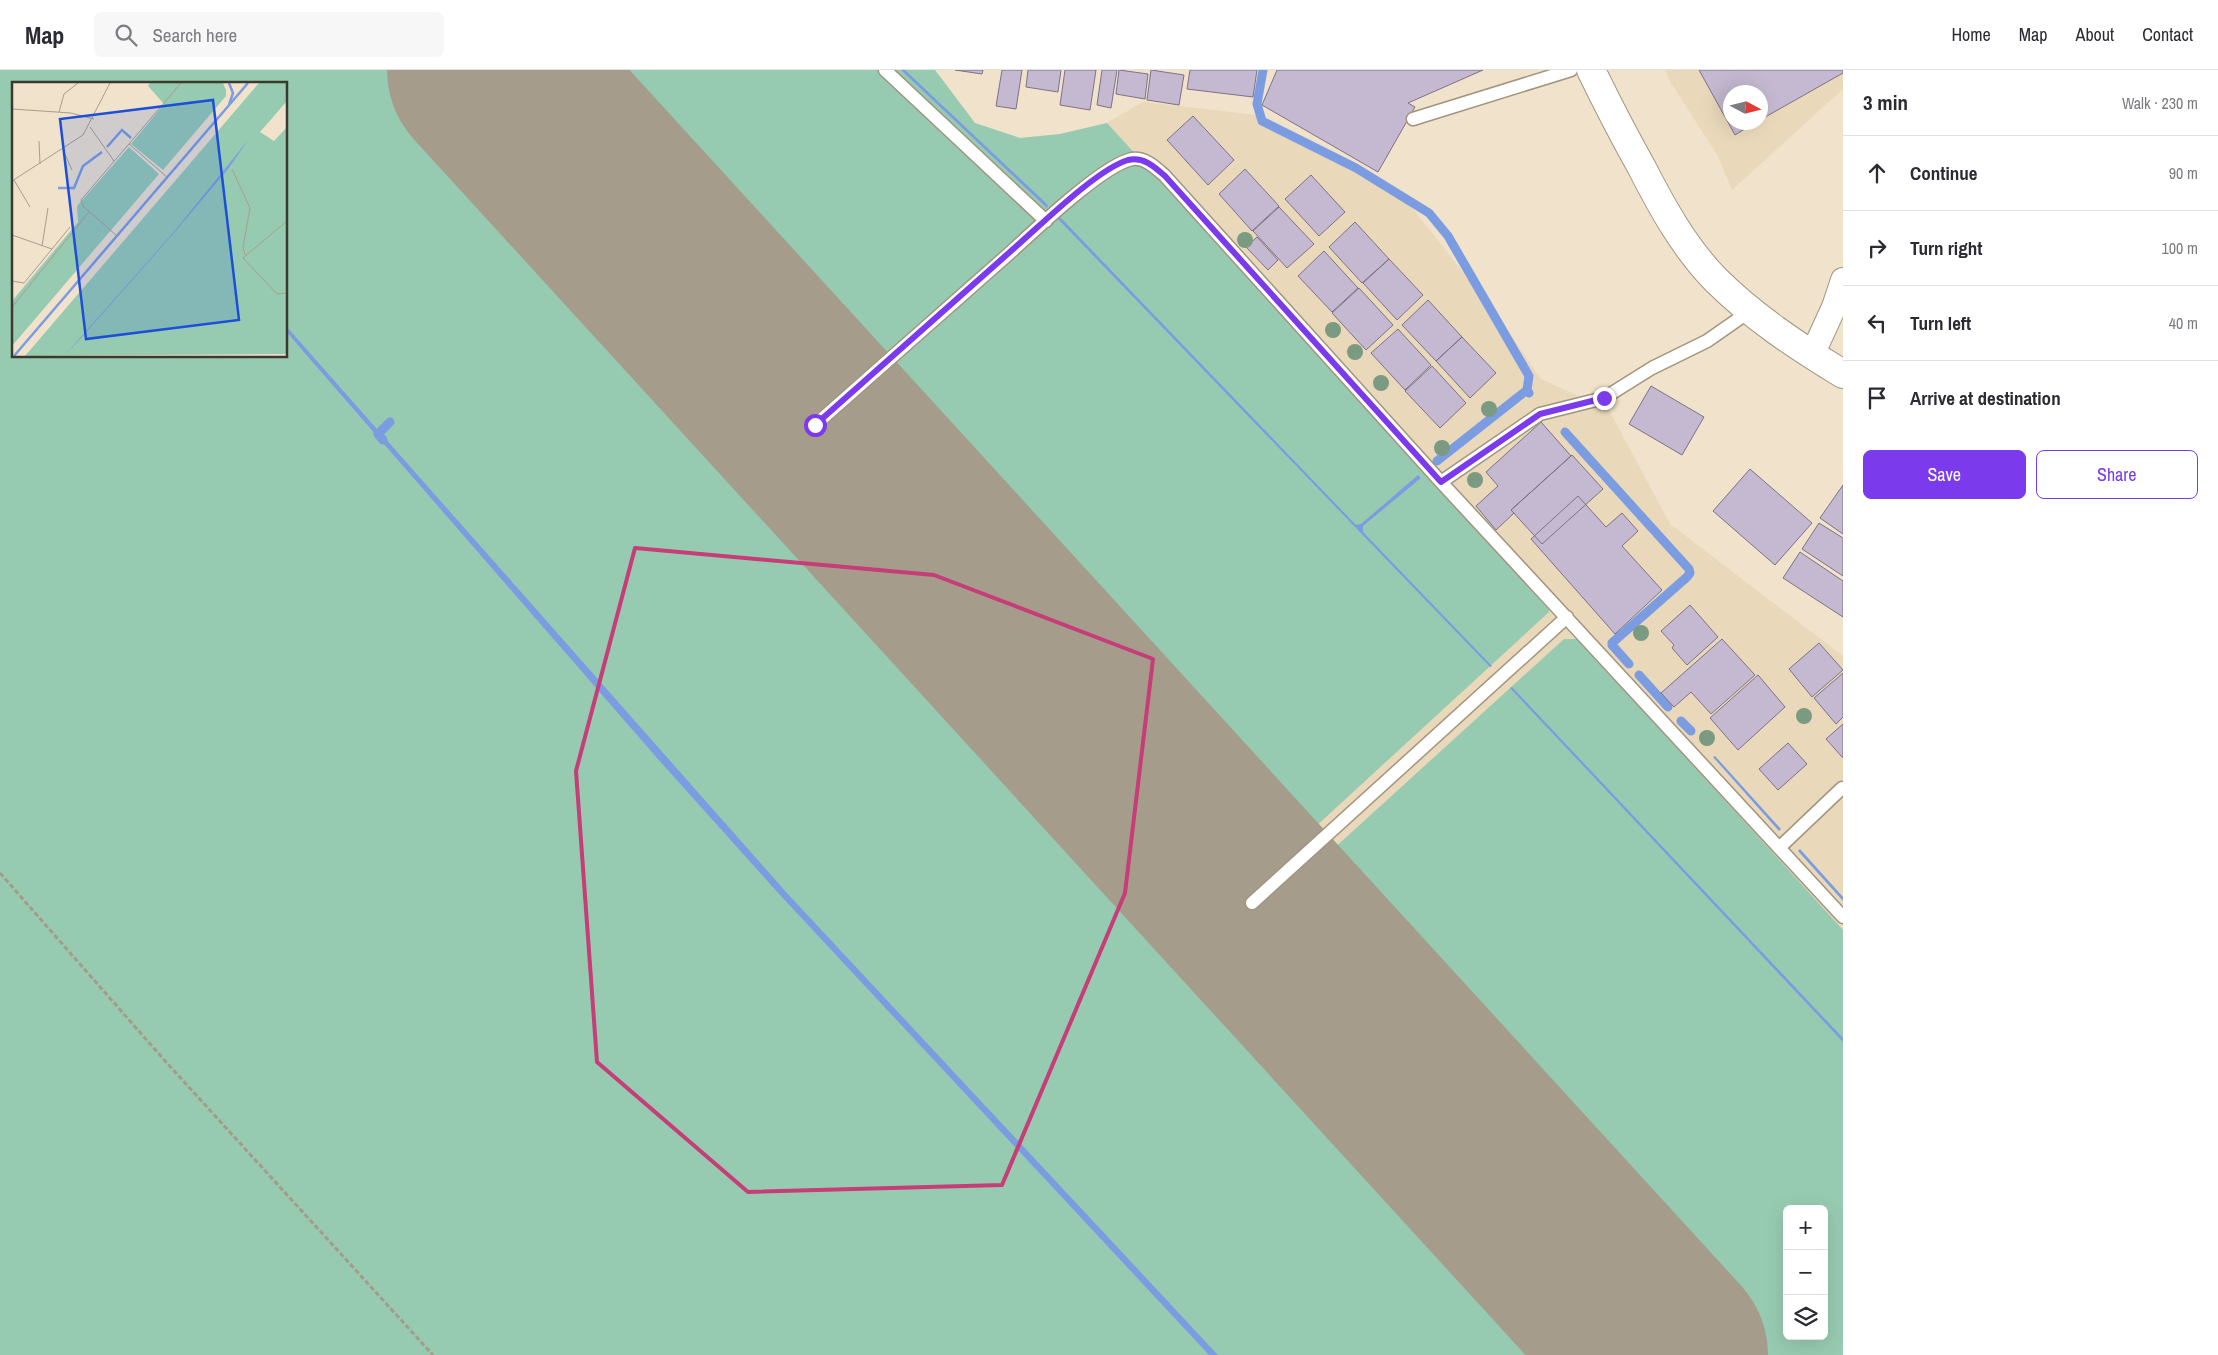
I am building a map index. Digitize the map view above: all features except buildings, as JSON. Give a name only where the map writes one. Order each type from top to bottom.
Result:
[{"type":"highway","points":[[1591,70],[1666,215],[1714,278],[1750,311],[1780,334],[1843,374]]},
{"type":"street","points":[[1812,355],[1843,280]]},
{"type":"lane","points":[[885,70],[1046,220]]},
{"type":"lane","points":[[1413,119],[1571,70]]},
{"type":"lane","points":[[815,425],[1046,220],[1101,175],[1118,164],[1137,159],[1151,164],[1165,176],[1441,482],[1843,918]]},
{"type":"lane","points":[[1441,482],[1540,414],[1604,398],[1652,368],[1707,341],[1750,311]]},
{"type":"lane","points":[[1252,903],[1567,617]]},
{"type":"lane","points":[[1779,848],[1842,788]]},
{"type":"path","points":[[0,873],[166,1062],[433,1355]]},
{"type":"highlighted area","points":[[635,548],[934,575],[1153,659],[1125,893],[1002,1185],[748,1192],[597,1062],[576,771]]},
{"type":"shaded area","points":[[33,70],[935,70],[975,123],[1020,138],[1060,134],[1107,123],[1143,102],[1257,115],[1398,190],[1500,319],[1541,379],[1609,410],[1670,524],[1843,656],[1843,1355],[1194,1355],[288,87],[288,82],[250,82]]},
{"type":"shaded area","points":[[1665,70],[1843,70],[1843,89],[1732,190],[1718,156],[1671,83]]},
{"type":"green space","points":[[0,70],[396,70],[1570,1355],[0,1355]]},
{"type":"green space","points":[[584,70],[935,70],[975,123],[1020,138],[1060,134],[1107,123],[1549,608],[1549,612],[1301,840],[1289,840]]},
{"type":"green space","points":[[1564,639],[1578,639],[1843,930],[1843,1355],[1759,1355],[1319,874],[1320,861]]},
{"type":"water","points":[[901,70],[905,70],[1048,205],[1047,208]]},
{"type":"water","points":[[1060,217],[1356,525],[1361,524],[1418,475],[1421,478],[1363,526],[1363,532],[1492,666],[1490,667],[1058,219]]},
{"type":"water","points":[[288,328],[786,892],[1218,1355],[1209,1355],[780,895],[657,758],[288,333]]},
{"type":"water","points":[[1512,687],[1843,1038],[1843,1042],[1510,688]]},
{"type":"water","points":[[1715,756],[1781,829],[1779,831],[1713,757]]},
{"type":"water","points":[[1800,849],[1843,897],[1843,901],[1798,851]]},
{"type":"waterway","points":[[1263,70],[1257,104],[1262,121],[1356,168],[1429,213],[1448,236],[1529,376],[1527,390]]},
{"type":"waterway","points":[[1437,461],[1527,390],[1529,393]]},
{"type":"waterway","points":[[383,440],[378,434],[390,422]]},
{"type":"waterway","points":[[1565,432],[1689,569],[1690,573],[1687,577],[1612,643],[1629,664]]},
{"type":"waterway","points":[[1639,675],[1668,707]]},
{"type":"waterway","points":[[1681,721],[1691,731]]},
{"type":"runway","points":[[490,70],[1665,1355]]},
{"type":"route","points":[[815,425],[1046,220],[1101,175],[1118,164],[1137,159],[1151,164],[1165,176],[1441,482],[1540,414],[1604,398]]}]
